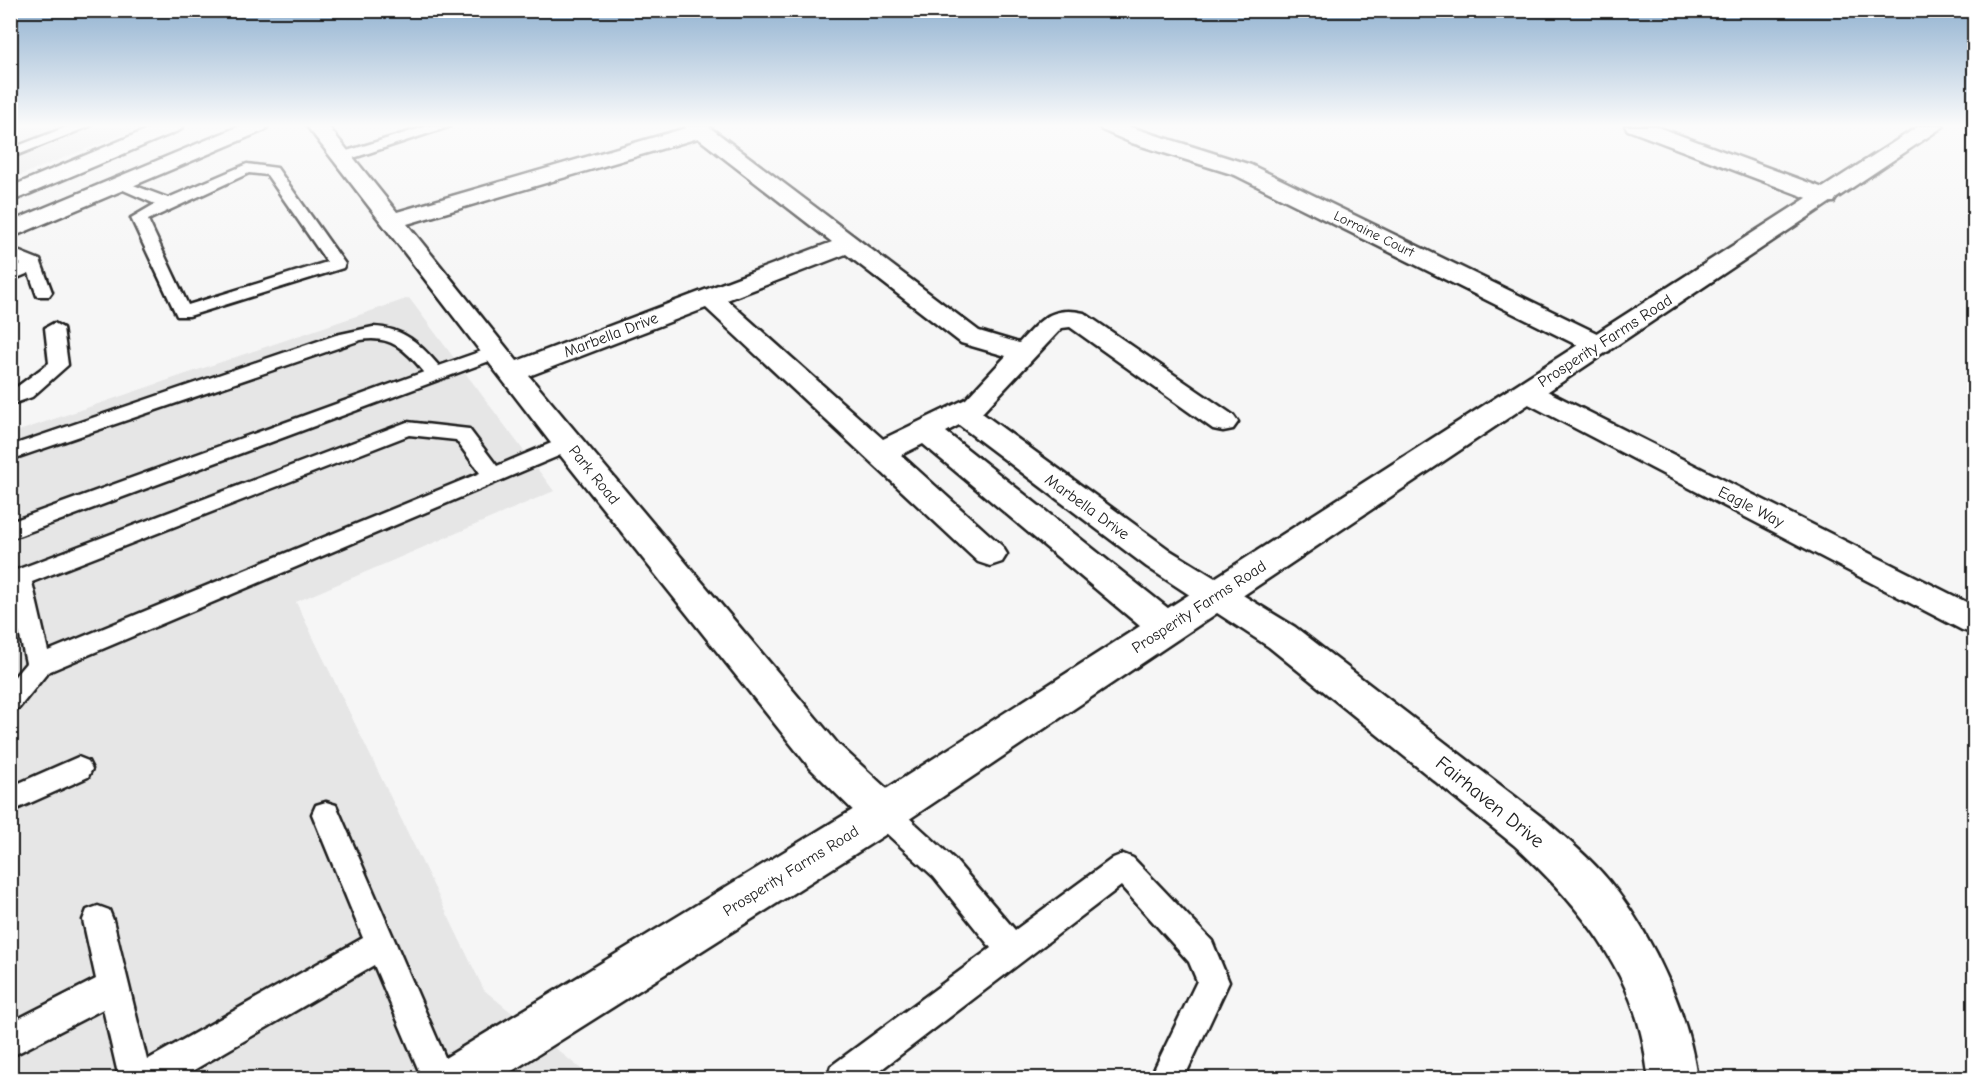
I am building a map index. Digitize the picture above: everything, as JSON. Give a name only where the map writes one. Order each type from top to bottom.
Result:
[{"type":"street","points":[[10,195],[53,177]]},
{"type":"street","points":[[10,231],[139,177]]},
{"type":"street","name":"Park Road","points":[[357,177],[568,444],[824,756],[884,813]]},
{"type":"street","points":[[392,221],[537,177]]},
{"type":"street","points":[[762,177],[970,337],[1024,353]]},
{"type":"street","name":"Lorraine Court","points":[[1257,177],[1599,345]]},
{"type":"street","points":[[1772,177],[1826,197]]},
{"type":"street","name":"Prosperity Farms Road","points":[[479,1073],[884,813],[1857,177]]},
{"type":"street","name":"Marbella Drive","points":[[504,362],[709,297],[849,244]]},
{"type":"street","points":[[709,297],[882,452],[990,554]]},
{"type":"street","points":[[882,452],[976,405],[1054,321],[1075,319],[1223,422]]},
{"type":"street","name":"Eagle Way","points":[[1527,392],[1974,621]]},
{"type":"street","name":"Marbella Drive","points":[[961,412],[1159,559],[1216,596]]},
{"type":"street","points":[[925,430],[1166,627]]},
{"type":"street","name":"Fairhaven Drive","points":[[1216,596],[1282,637],[1529,832],[1567,866],[1601,904],[1648,985],[1665,1033],[1673,1078]]},
{"type":"lane","points":[[228,177],[139,218],[183,312],[337,264],[276,177]]},
{"type":"lane","points":[[120,185],[168,204]]},
{"type":"lane","points":[[10,253],[33,264],[43,292]]},
{"type":"lane","points":[[10,276],[33,264]]},
{"type":"lane","points":[[10,399],[25,393],[59,365],[54,328]]},
{"type":"lane","points":[[10,453],[369,332],[400,337],[416,348],[435,374]]},
{"type":"lane","points":[[10,531],[435,374],[504,362]]},
{"type":"lane","points":[[39,665],[19,578],[407,428],[462,434],[493,475]]},
{"type":"lane","points":[[10,701],[39,665],[568,444]]},
{"type":"lane","points":[[10,800],[78,770]]},
{"type":"lane","points":[[884,813],[944,868],[1012,949]]},
{"type":"lane","points":[[326,814],[438,1078]]},
{"type":"lane","points":[[843,1078],[1123,867],[1201,952],[1213,981],[1167,1078]]},
{"type":"lane","points":[[98,920],[135,1078]]},
{"type":"lane","points":[[149,1078],[381,945]]},
{"type":"lane","points":[[10,1041],[114,986]]},
{"type":"shaded area","points":[[409,298],[554,491],[296,602],[484,990],[592,1078],[11,1078],[10,434]]}]
